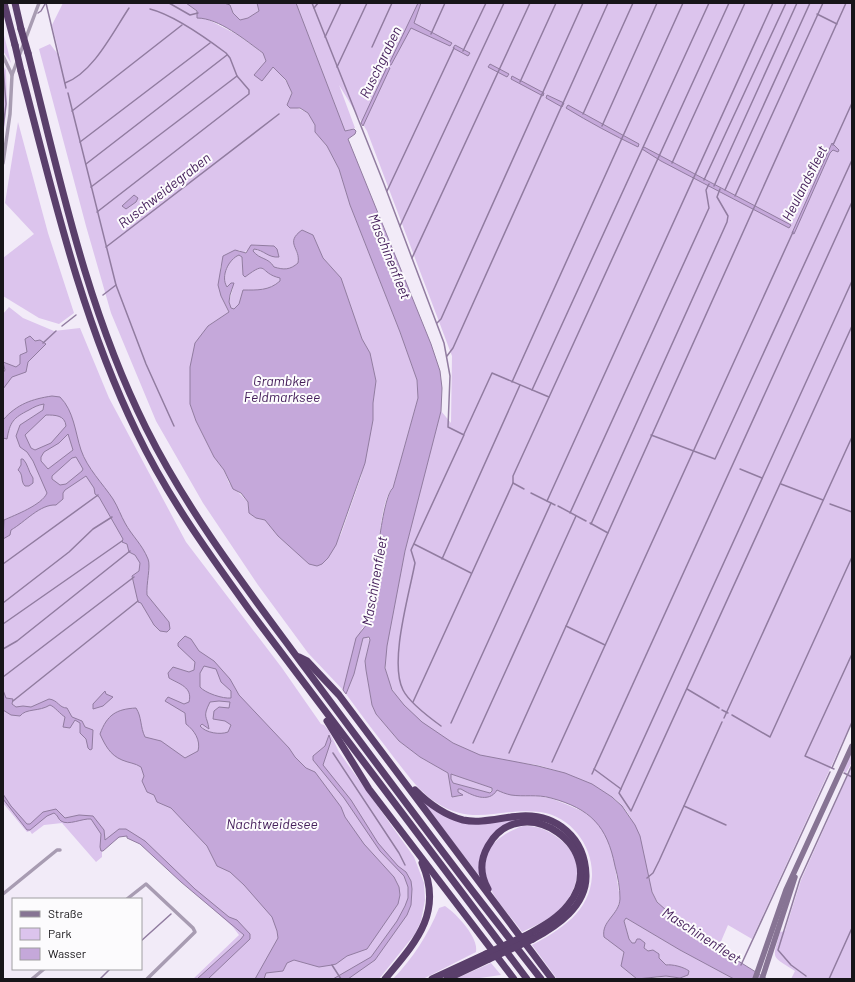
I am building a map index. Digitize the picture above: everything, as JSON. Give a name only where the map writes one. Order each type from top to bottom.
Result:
[{"type":"highway","points":[[4,3],[81,293],[102,355],[137,434],[166,487],[210,556],[312,695],[527,979]]},
{"type":"highway","points":[[15,3],[84,268],[112,351],[130,395],[160,455],[217,548],[540,979]]},
{"type":"highway","points":[[297,656],[307,661],[339,695],[552,979]]},
{"type":"highway","points":[[312,695],[319,709],[369,788],[514,979]]},
{"type":"highway","points":[[400,776],[428,803],[453,816],[475,821],[520,816],[540,817],[556,822],[570,833],[584,855],[586,881],[582,896],[564,919],[553,928],[432,979]]},
{"type":"highway","points":[[496,905],[485,884],[482,872],[482,862],[490,842],[499,833],[510,826],[522,823],[544,824],[559,831],[570,842],[578,856],[580,875],[577,890],[569,905],[531,936]]},
{"type":"highway","points":[[385,979],[414,943],[425,925],[428,914],[431,897],[429,882],[418,854]]},
{"type":"highway","points":[[447,979],[488,956]]},
{"type":"main road","points":[[763,977],[786,890],[852,746]]},
{"type":"main road","points":[[755,979],[765,946],[777,921]]},
{"type":"main road","points":[[765,946],[767,956],[769,958]]},
{"type":"main road","points":[[761,961],[764,964],[763,977]]},
{"type":"street","points":[[3,163],[10,114],[12,75],[39,3]]},
{"type":"street","points":[[3,56],[12,75]]},
{"type":"street","points":[[3,894],[57,850],[60,850]]},
{"type":"street","points":[[128,898],[146,884],[176,911],[193,928],[195,932],[147,979]]},
{"type":"street","points":[[32,979],[43,970]]},
{"type":"green space","points":[[63,3],[186,3],[205,18],[236,34],[263,53],[266,61],[254,75],[273,67],[280,74],[289,86],[291,91],[291,100],[295,107],[308,113],[315,125],[315,132],[327,146],[339,169],[350,205],[400,332],[417,380],[418,398],[393,488],[385,504],[382,517],[374,592],[367,624],[362,628],[343,690],[308,653],[258,585],[203,503],[156,421],[111,313],[86,226],[39,49],[50,44],[60,57],[52,25]],"holes":[[[302,230],[313,235],[323,258],[341,278],[362,339],[370,353],[376,381],[373,403],[373,420],[361,477],[341,534],[328,558],[309,564],[278,536],[265,520],[256,518],[249,513],[248,502],[229,483],[224,470],[214,457],[196,421],[190,404],[190,367],[208,326],[229,312],[221,296],[220,268],[223,260],[239,250],[243,253],[255,245],[270,246],[276,248],[279,257],[254,249],[253,251],[274,267],[281,269],[290,268],[299,263],[299,258],[296,251]]]},
{"type":"green space","points":[[224,3],[257,3],[259,11],[248,18],[240,20],[233,13],[230,5]]},
{"type":"green space","points":[[296,3],[852,3],[852,721],[752,939],[728,925],[719,946],[677,921],[663,908],[655,898],[651,889],[641,844],[633,822],[627,812],[611,796],[585,782],[556,770],[537,765],[486,757],[466,750],[439,735],[414,715],[394,692],[388,680],[385,662],[388,634],[415,509],[441,411],[451,423],[452,356],[367,131],[339,85],[355,128],[345,131]]},
{"type":"green space","points":[[3,31],[11,63],[3,51]]},
{"type":"green space","points":[[3,66],[6,70],[7,104],[3,138]]},
{"type":"green space","points":[[18,122],[48,233],[74,313],[59,324],[39,318],[3,296],[3,258],[34,234],[5,203]]},
{"type":"green space","points":[[239,255],[242,257],[243,275],[245,277],[259,267],[280,278],[280,281],[272,287],[258,290],[243,290],[239,304],[234,309],[231,308],[229,302],[233,288],[227,287],[224,278],[229,264]]},
{"type":"green space","points":[[9,307],[23,318],[54,331],[80,328],[109,398],[186,542],[282,668],[321,724],[324,725],[329,731],[339,752],[414,857],[424,883],[425,900],[421,921],[415,934],[379,979],[193,979],[239,935],[233,927],[140,844],[127,838],[127,836],[124,835],[114,841],[102,851],[102,857],[96,862],[62,823],[44,825],[32,834],[30,831],[27,832],[3,803],[3,314]]},
{"type":"green space","points":[[365,636],[370,640],[365,661],[372,705],[376,714],[399,741],[420,757],[448,773],[452,797],[462,796],[458,792],[458,789],[461,789],[483,798],[497,790],[512,795],[531,795],[550,798],[584,812],[599,824],[605,833],[614,860],[620,899],[616,912],[607,922],[607,940],[614,943],[624,952],[624,964],[631,974],[637,979],[557,979],[532,945],[563,926],[580,910],[586,900],[590,889],[592,876],[589,854],[584,844],[578,834],[570,826],[561,819],[551,815],[540,812],[526,811],[488,815],[463,814],[450,810],[425,794],[414,783],[346,694],[354,674],[363,637]]},
{"type":"green space","points":[[852,748],[852,762],[846,773],[842,770]]},
{"type":"green space","points":[[852,766],[852,979],[791,979],[795,971],[781,962],[775,953],[780,932],[785,931],[801,880]]},
{"type":"green space","points":[[451,774],[492,788],[490,793],[453,783]]},
{"type":"green space","points":[[421,800],[463,822],[526,819],[489,840],[481,878]]},
{"type":"green space","points":[[523,826],[544,829],[562,841],[573,855],[577,871],[574,887],[561,908],[545,920],[522,932],[493,894],[484,871],[487,853],[498,839],[514,829]]},
{"type":"green space","points":[[445,906],[461,920],[471,933],[476,946],[476,952],[423,979],[393,979],[419,946],[430,928],[439,908]]},
{"type":"green space","points":[[626,918],[680,950],[734,979],[650,979],[666,976],[680,978],[685,968],[666,965],[659,958],[636,943],[632,943],[629,939],[624,921]]},
{"type":"green space","points":[[491,963],[501,975],[473,979],[455,979]]},
{"type":"water","name":"Maschinenfleet","points":[[186,3],[224,3],[230,5],[233,13],[240,20],[248,18],[259,11],[257,3],[296,3],[345,131],[354,129],[356,131],[355,134],[348,139],[431,344],[440,371],[442,388],[441,411],[405,551],[387,646],[385,668],[392,690],[404,705],[422,722],[453,743],[480,755],[538,766],[565,773],[592,784],[612,797],[622,806],[635,825],[640,836],[652,892],[657,902],[685,927],[719,946],[719,949],[767,979],[734,979],[680,950],[626,918],[624,921],[629,939],[632,943],[635,943],[637,939],[640,939],[645,943],[644,948],[648,951],[653,950],[659,954],[659,958],[666,965],[678,966],[689,971],[688,975],[680,978],[666,976],[637,979],[621,966],[624,952],[604,937],[607,922],[619,905],[620,891],[612,852],[602,830],[595,821],[587,814],[565,802],[546,797],[511,795],[497,790],[489,797],[480,797],[458,789],[458,792],[463,795],[452,797],[448,773],[420,757],[399,741],[376,714],[372,705],[365,661],[370,640],[369,637],[363,638],[354,674],[346,694],[343,690],[356,638],[367,624],[378,545],[385,508],[393,488],[418,398],[417,380],[400,332],[350,205],[339,169],[327,146],[315,132],[315,125],[308,113],[300,108],[290,108],[287,105],[292,93],[286,80],[273,67],[262,81],[254,75],[266,61],[263,53],[240,36],[223,26],[205,19],[197,18],[197,11]],"holes":[[[451,774],[492,788],[490,793],[453,783]]]},
{"type":"water","points":[[418,3],[421,3],[414,23],[452,43],[450,46],[411,28],[390,65],[389,64]]},
{"type":"water","points":[[455,45],[470,53],[468,56],[453,48]]},
{"type":"water","points":[[490,64],[509,74],[507,77],[488,67]]},
{"type":"water","points":[[387,67],[390,68],[363,126],[361,123]]},
{"type":"water","points":[[512,76],[544,93],[543,96],[511,79]]},
{"type":"water","points":[[547,95],[564,103],[562,107],[546,98]]},
{"type":"water","points":[[568,105],[639,144],[638,147],[566,108]]},
{"type":"water","points":[[832,143],[839,150],[838,152],[833,150],[830,153],[794,234],[792,233]]},
{"type":"water","points":[[644,147],[791,225],[789,228],[661,161],[642,149]]},
{"type":"water","points":[[134,195],[138,198],[136,202],[126,209],[122,206]]},
{"type":"water","name":"Grambker Feldmarksee","points":[[302,230],[313,235],[323,258],[341,278],[362,339],[370,353],[376,381],[373,403],[373,420],[365,463],[336,545],[328,558],[322,564],[317,566],[309,564],[278,536],[265,520],[256,518],[249,513],[248,502],[241,493],[233,489],[224,470],[214,457],[196,421],[190,404],[190,367],[195,343],[208,326],[229,312],[221,296],[218,285],[223,256],[235,250],[246,253],[251,245],[274,246],[277,249],[279,257],[275,257],[254,249],[253,251],[274,267],[281,269],[290,268],[298,263],[297,253],[294,246],[294,239]],"holes":[[[239,255],[242,257],[243,275],[245,277],[261,268],[273,276],[280,278],[280,281],[272,287],[258,290],[243,290],[239,304],[234,309],[231,308],[229,302],[234,283],[231,283],[227,287],[225,283],[225,273],[229,264],[235,257]]]},
{"type":"water","points":[[30,336],[35,341],[40,340],[46,344],[28,362],[26,372],[12,377],[3,389],[3,373],[5,370],[3,362],[16,367],[20,364],[20,355],[27,352],[25,339]]},
{"type":"water","points":[[45,397],[60,397],[65,403],[74,422],[81,450],[87,463],[113,499],[128,528],[146,554],[149,562],[147,595],[169,622],[170,629],[167,632],[160,631],[154,625],[141,603],[138,602],[132,576],[139,571],[140,563],[135,555],[129,552],[127,544],[122,542],[123,539],[99,497],[95,494],[94,488],[86,476],[65,490],[63,493],[63,499],[56,505],[50,505],[38,510],[11,530],[10,535],[3,539],[4,520],[40,502],[47,493],[33,461],[27,452],[20,447],[16,436],[20,425],[43,410],[44,404],[34,407],[16,418],[9,428],[7,439],[3,438],[3,420],[8,414],[19,406]],"holes":[[[46,415],[59,416],[64,420],[66,426],[51,443],[35,450],[31,448],[25,435]],[[68,434],[73,450],[48,469],[41,461],[41,457],[44,452],[59,443]],[[76,457],[83,469],[66,484],[60,485],[52,479],[52,476],[72,458]]]},
{"type":"water","points":[[21,459],[25,461],[33,478],[33,483],[29,486],[25,486],[18,470],[21,465]]},
{"type":"water","name":"Nachtweidesee","points":[[185,636],[191,639],[199,651],[214,661],[230,679],[239,695],[289,748],[295,757],[306,768],[315,772],[341,807],[345,817],[364,844],[394,877],[399,887],[400,895],[398,904],[367,949],[347,956],[336,964],[319,967],[294,960],[287,963],[283,971],[266,973],[264,979],[255,979],[278,938],[272,917],[244,885],[230,872],[217,866],[207,846],[171,808],[157,802],[154,795],[147,792],[142,781],[144,776],[141,767],[118,758],[106,746],[100,734],[109,718],[113,714],[123,710],[136,708],[145,737],[161,741],[185,758],[198,751],[198,739],[192,729],[186,724],[185,713],[165,701],[168,697],[184,704],[189,702],[190,697],[187,689],[169,678],[168,673],[173,667],[189,672],[194,670],[195,662],[178,646],[178,643]],"holes":[[[204,666],[216,669],[221,682],[231,691],[231,698],[223,698],[214,695],[200,687],[200,673]],[[210,702],[230,702],[229,708],[219,707],[214,711],[213,719],[225,721],[231,725],[228,732],[225,733],[209,732],[200,726],[202,724],[209,729],[206,711]]]},
{"type":"water","points":[[3,690],[6,698],[13,699],[12,704],[16,707],[31,707],[49,699],[64,708],[67,708],[72,717],[82,721],[85,727],[93,730],[92,749],[90,750],[88,748],[86,739],[80,733],[80,723],[75,720],[70,728],[63,727],[65,717],[50,705],[42,709],[26,712],[20,716],[11,715],[3,710]]},
{"type":"water","points":[[105,691],[106,694],[113,697],[103,706],[93,709],[93,704]]},
{"type":"water","points":[[329,735],[331,741],[323,765],[351,800],[378,843],[398,866],[406,872],[411,881],[412,889],[411,905],[407,915],[375,960],[348,979],[333,979],[371,957],[397,921],[405,906],[408,898],[408,887],[404,876],[380,851],[344,798],[313,760],[313,756],[325,746]]},
{"type":"water","points":[[3,794],[11,806],[27,824],[30,824],[43,812],[56,809],[65,818],[79,815],[93,816],[104,830],[105,840],[119,829],[126,829],[145,841],[195,889],[229,917],[237,920],[250,934],[250,939],[208,979],[197,979],[244,935],[181,882],[140,844],[127,838],[127,836],[119,837],[103,851],[101,851],[101,834],[91,819],[68,823],[60,820],[54,813],[47,816],[30,830],[27,830],[3,799]]},
{"type":"waterway","points":[[46,3],[66,88]]},
{"type":"waterway","points":[[169,3],[190,15],[198,13]]},
{"type":"waterway","name":"Ruschgraben","points":[[312,3],[384,184],[444,343],[450,376],[448,427],[464,435],[411,550],[415,563],[399,646],[399,678],[403,690],[415,705],[441,726]]},
{"type":"waterway","points":[[314,8],[318,3]]},
{"type":"waterway","points":[[325,37],[341,3]]},
{"type":"waterway","points":[[337,67],[367,3]]},
{"type":"waterway","name":"Ruschgraben","points":[[372,47],[392,3]]},
{"type":"waterway","points":[[431,34],[445,3]]},
{"type":"waterway","points":[[463,51],[486,3]]},
{"type":"waterway","points":[[400,226],[504,3]]},
{"type":"waterway","points":[[412,258],[530,3]]},
{"type":"waterway","points":[[520,82],[556,3]]},
{"type":"waterway","points":[[437,323],[441,319],[583,3]]},
{"type":"waterway","points":[[447,356],[453,348],[608,3]]},
{"type":"waterway","points":[[583,114],[633,3]]},
{"type":"waterway","points":[[602,126],[657,3]]},
{"type":"waterway","points":[[512,382],[683,3]]},
{"type":"waterway","points":[[532,390],[709,3]]},
{"type":"waterway","points":[[413,702],[513,483],[513,476],[729,3]]},
{"type":"waterway","points":[[672,163],[745,3]]},
{"type":"waterway","points":[[547,501],[773,3]]},
{"type":"waterway","points":[[704,180],[786,3]]},
{"type":"waterway","points":[[714,186],[797,3]]},
{"type":"waterway","points":[[725,190],[810,3]]},
{"type":"waterway","points":[[735,196],[823,3]]},
{"type":"waterway","points":[[509,753],[846,3]]},
{"type":"waterway","points":[[38,13],[45,4]]},
{"type":"waterway","points":[[65,83],[75,78],[85,70],[102,51],[129,8]]},
{"type":"waterway","points":[[97,212],[249,94],[249,90],[237,76],[230,58],[226,53],[199,34],[169,16],[150,9]]},
{"type":"waterway","points":[[817,14],[837,24]]},
{"type":"waterway","points":[[72,111],[182,25]]},
{"type":"waterway","points":[[80,142],[210,43]]},
{"type":"waterway","points":[[387,191],[454,48]]},
{"type":"waterway","points":[[86,164],[227,55]]},
{"type":"waterway","points":[[3,66],[6,104],[3,129]]},
{"type":"waterway","points":[[91,187],[237,76]]},
{"type":"waterway","points":[[68,93],[116,285],[103,295]]},
{"type":"waterway","name":"Heulandsfleet","points":[[833,145],[852,103]]},
{"type":"waterway","name":"Ruschweidegraben","points":[[106,247],[279,114]]},
{"type":"waterway","points":[[651,435],[715,459],[852,160]]},
{"type":"waterway","points":[[570,513],[709,208],[706,190],[709,184]]},
{"type":"waterway","points":[[591,524],[727,222],[728,216],[717,197],[720,189]]},
{"type":"waterway","points":[[592,774],[852,202]]},
{"type":"waterway","points":[[552,762],[793,232]]},
{"type":"waterway","points":[[852,281],[619,793],[631,811],[852,326]]},
{"type":"waterway","points":[[116,285],[146,364],[174,426]]},
{"type":"waterway","name":"Ruschweidegraben","points":[[62,326],[76,315]]},
{"type":"waterway","name":"Ruschweidegraben","points":[[43,343],[56,331]]},
{"type":"waterway","points":[[464,434],[492,373],[549,397]]},
{"type":"waterway","points":[[442,559],[520,385]]},
{"type":"waterway","points":[[724,718],[852,437]]},
{"type":"waterway","points":[[740,469],[762,478]]},
{"type":"waterway","points":[[513,483],[524,489]]},
{"type":"waterway","points":[[781,484],[823,500]]},
{"type":"waterway","points":[[531,493],[555,505]]},
{"type":"waterway","points":[[3,564],[98,495]]},
{"type":"waterway","points":[[451,723],[551,503]]},
{"type":"waterway","points":[[830,504],[852,512]]},
{"type":"waterway","points":[[558,506],[586,521]]},
{"type":"waterway","points":[[473,743],[576,516]]},
{"type":"waterway","points":[[3,603],[69,552],[93,529],[112,517]]},
{"type":"waterway","points":[[590,523],[608,533]]},
{"type":"waterway","points":[[3,624],[122,541]]},
{"type":"waterway","points":[[414,544],[471,573]]},
{"type":"waterway","points":[[3,649],[17,641],[130,551]]},
{"type":"waterway","points":[[732,715],[770,737],[852,557]]},
{"type":"waterway","points":[[3,677],[134,577]]},
{"type":"waterway","points":[[13,701],[138,601]]},
{"type":"waterway","points":[[566,626],[605,645]]},
{"type":"waterway","points":[[834,769],[805,756],[852,654]]},
{"type":"waterway","points":[[687,689],[719,708]]},
{"type":"waterway","points":[[722,710],[728,713]]},
{"type":"waterway","points":[[647,878],[653,873],[659,861],[722,722]]},
{"type":"waterway","points":[[832,768],[852,722]]},
{"type":"waterway","points":[[333,753],[399,853],[405,865]]},
{"type":"waterway","points":[[806,976],[791,965],[778,950],[800,879],[852,765]]},
{"type":"waterway","points":[[594,769],[621,789]]},
{"type":"waterway","name":"Maschinenfleet","points":[[741,965],[830,772]]},
{"type":"waterway","points":[[844,773],[852,777]]},
{"type":"waterway","points":[[684,806],[726,825]]},
{"type":"waterway","points":[[142,940],[171,914]]},
{"type":"waterway","points":[[829,979],[852,928]]},
{"type":"waterway","points":[[332,965],[341,979]]},
{"type":"waterway","points":[[100,979],[109,970]]}]
